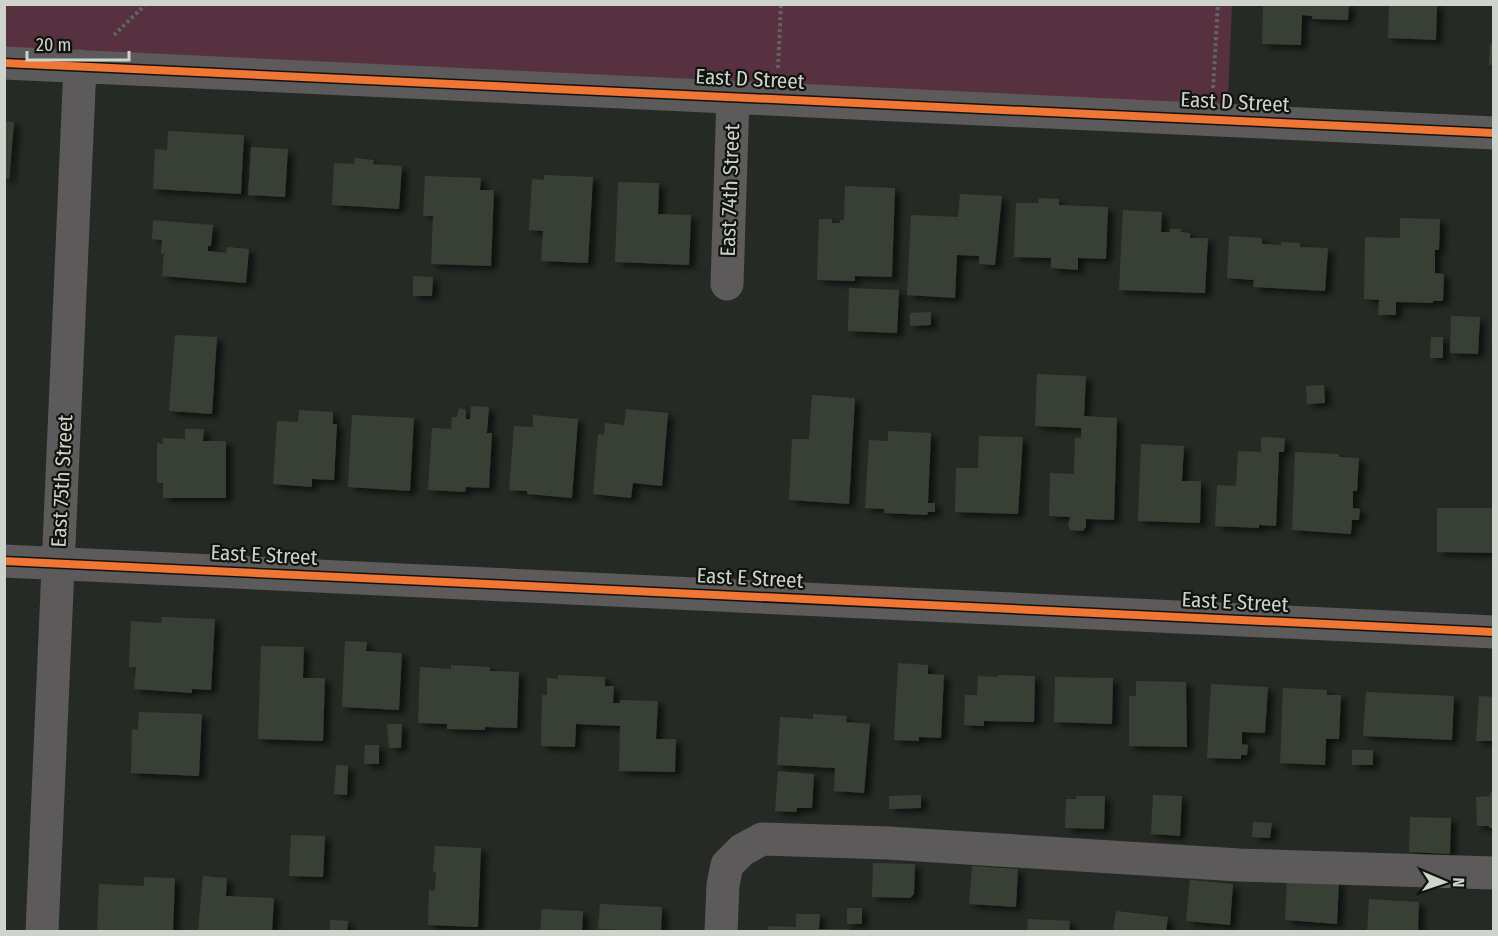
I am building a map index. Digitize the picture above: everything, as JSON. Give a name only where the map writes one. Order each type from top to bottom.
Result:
[{"type":"street","name":"East D Street","points":[[4,63],[1494,133]]},
{"type":"street","name":"East 75th Street","points":[[42,932],[80,66]]},
{"type":"street","name":"East 74th Street","points":[[727,284],[734,97]]},
{"type":"street","name":"East E Street","points":[[4,561],[1494,633]]},
{"type":"street","points":[[721,932],[723,885],[728,866],[742,850],[762,839],[888,843],[1239,864],[1494,873]]},
{"type":"path","points":[[776,98],[781,4]]},
{"type":"path","points":[[1211,119],[1218,4]]},
{"type":"shaded area","points":[[5,4],[1232,5],[1227,119],[5,63]]},
{"type":"building","points":[[1263,4],[1349,4],[1348,20],[1312,19],[1312,16],[1302,15],[1301,45],[1262,44]]},
{"type":"building","points":[[1389,4],[1437,4],[1436,40],[1388,38]]},
{"type":"building","points":[[1490,43],[1494,44],[1494,65],[1489,65]]},
{"type":"building","points":[[4,121],[14,122],[9,179],[4,179]]},
{"type":"building","points":[[168,131],[244,135],[241,194],[153,189],[155,149],[167,150]]},
{"type":"building","points":[[251,147],[288,149],[285,197],[248,195]]},
{"type":"building","points":[[355,158],[374,160],[373,164],[402,166],[399,209],[332,205],[334,163],[354,164]]},
{"type":"building","points":[[544,175],[593,177],[588,263],[541,261],[543,231],[529,230],[532,179],[544,180]]},
{"type":"building","points":[[425,176],[481,178],[480,190],[494,190],[491,266],[431,264],[433,216],[423,216]]},
{"type":"building","points":[[618,182],[659,183],[658,214],[691,215],[689,265],[615,262]]},
{"type":"building","points":[[845,186],[895,188],[892,277],[855,276],[855,281],[817,280],[819,219],[832,219],[832,223],[840,223],[840,220],[844,220]]},
{"type":"building","points":[[960,194],[1002,196],[995,265],[979,264],[979,256],[957,255],[955,298],[907,295],[911,215],[958,217]]},
{"type":"building","points":[[1039,198],[1059,199],[1059,205],[1108,207],[1106,259],[1078,258],[1078,270],[1051,268],[1051,258],[1014,257],[1016,203],[1038,203]]},
{"type":"building","points":[[1123,210],[1162,212],[1161,232],[1181,229],[1181,232],[1190,233],[1190,238],[1208,238],[1205,293],[1119,290]]},
{"type":"building","points":[[1400,218],[1440,219],[1439,250],[1435,250],[1435,273],[1444,274],[1443,301],[1396,302],[1396,315],[1378,315],[1379,300],[1364,299],[1365,237],[1400,238]]},
{"type":"building","points":[[153,220],[213,225],[211,246],[208,246],[208,251],[226,253],[227,247],[249,249],[246,283],[162,276],[164,254],[161,254],[162,240],[152,239]]},
{"type":"building","points":[[1229,236],[1262,238],[1262,244],[1300,243],[1300,247],[1328,248],[1325,291],[1253,287],[1254,280],[1227,278]]},
{"type":"building","points":[[413,276],[433,277],[432,296],[413,296]]},
{"type":"building","points":[[849,288],[899,290],[897,333],[848,331]]},
{"type":"building","points":[[931,312],[931,325],[910,326],[910,313]]},
{"type":"building","points":[[1451,316],[1480,317],[1478,354],[1450,353]]},
{"type":"building","points":[[175,335],[217,337],[212,414],[169,411]]},
{"type":"building","points":[[1431,337],[1443,337],[1443,358],[1430,358]]},
{"type":"building","points":[[1037,374],[1086,376],[1084,416],[1117,418],[1114,520],[1086,519],[1086,527],[1083,531],[1070,530],[1068,524],[1070,517],[1049,516],[1050,473],[1074,474],[1075,438],[1081,438],[1081,428],[1035,426]]},
{"type":"building","points":[[1324,385],[1325,403],[1307,404],[1306,386]]},
{"type":"building","points":[[812,395],[855,398],[849,504],[789,500],[792,439],[809,439]]},
{"type":"building","points":[[471,406],[489,407],[487,433],[492,433],[489,488],[466,487],[465,492],[428,490],[432,428],[451,429],[452,417],[457,417],[459,408],[466,410],[466,419],[470,419]]},
{"type":"building","points":[[626,409],[668,413],[662,486],[633,483],[631,498],[593,494],[598,434],[604,435],[605,423],[624,425]]},
{"type":"building","points":[[299,410],[333,412],[333,424],[337,424],[334,480],[312,479],[312,487],[273,484],[277,421],[298,422]]},
{"type":"building","points":[[352,415],[414,418],[410,491],[348,487]]},
{"type":"building","points":[[533,415],[578,419],[572,498],[509,490],[514,426],[533,427]]},
{"type":"building","points":[[185,429],[204,429],[203,441],[226,441],[226,498],[163,498],[163,483],[157,483],[157,443],[163,444],[163,438],[185,439]]},
{"type":"building","points":[[888,431],[931,433],[928,503],[935,503],[935,512],[928,512],[927,515],[884,513],[884,509],[865,508],[869,440],[888,441]]},
{"type":"building","points":[[979,436],[1023,437],[1018,514],[955,512],[956,468],[978,468]]},
{"type":"building","points":[[1261,437],[1285,438],[1284,452],[1279,452],[1276,526],[1259,525],[1259,528],[1215,526],[1217,485],[1236,486],[1238,451],[1261,452]]},
{"type":"building","points":[[1141,444],[1184,446],[1182,481],[1201,481],[1200,523],[1138,521]]},
{"type":"building","points":[[1295,452],[1339,454],[1339,457],[1359,458],[1357,491],[1353,491],[1353,508],[1360,509],[1359,520],[1352,520],[1351,534],[1292,530]]},
{"type":"building","points":[[1437,508],[1494,508],[1494,553],[1437,552]]},
{"type":"building","points":[[162,617],[215,619],[211,690],[192,689],[192,693],[134,689],[136,667],[129,667],[131,621],[161,623]]},
{"type":"building","points":[[345,641],[367,642],[366,651],[402,653],[399,710],[342,707]]},
{"type":"building","points":[[261,646],[304,647],[303,678],[325,678],[323,741],[258,739]]},
{"type":"building","points":[[898,663],[928,665],[928,674],[944,675],[941,738],[919,737],[919,741],[894,740]]},
{"type":"building","points":[[451,665],[490,667],[490,671],[519,672],[517,728],[447,729],[447,724],[418,723],[420,667],[451,669]]},
{"type":"building","points":[[558,675],[605,677],[605,686],[614,686],[613,703],[620,703],[620,700],[658,701],[656,739],[676,739],[675,772],[619,771],[620,726],[576,724],[575,747],[541,746],[542,695],[547,695],[547,678],[558,679]]},
{"type":"building","points":[[998,675],[1035,676],[1034,722],[984,721],[984,726],[964,725],[965,695],[977,695],[978,676],[998,677]]},
{"type":"building","points":[[1055,677],[1113,678],[1112,724],[1054,722]]},
{"type":"building","points":[[1136,681],[1186,682],[1187,747],[1129,746],[1129,696],[1136,696]]},
{"type":"building","points":[[1211,684],[1268,687],[1265,733],[1242,732],[1242,744],[1248,745],[1247,755],[1241,755],[1241,759],[1207,758]]},
{"type":"building","points":[[1283,688],[1327,690],[1327,695],[1341,695],[1339,739],[1326,739],[1325,765],[1280,763]]},
{"type":"building","points":[[1366,692],[1454,696],[1452,740],[1363,736]]},
{"type":"building","points":[[1479,696],[1494,697],[1494,741],[1476,741]]},
{"type":"building","points":[[139,712],[202,714],[199,776],[131,773],[132,729],[138,730]]},
{"type":"building","points":[[813,714],[847,716],[846,722],[870,724],[864,793],[834,791],[835,768],[777,765],[780,717],[813,719]]},
{"type":"building","points":[[387,724],[402,724],[401,748],[389,748]]},
{"type":"building","points":[[365,745],[379,745],[379,764],[364,764]]},
{"type":"building","points":[[1352,750],[1373,750],[1373,765],[1352,765]]},
{"type":"building","points":[[336,765],[348,766],[347,795],[334,794]]},
{"type":"building","points":[[778,771],[814,774],[812,808],[797,808],[796,812],[775,811]]},
{"type":"building","points":[[1494,792],[1494,828],[1477,826],[1476,797],[1490,796],[1490,793]]},
{"type":"building","points":[[921,795],[921,808],[889,809],[889,796]]},
{"type":"building","points":[[1153,795],[1182,796],[1180,836],[1151,834]]},
{"type":"building","points":[[1076,796],[1105,796],[1104,829],[1065,828],[1066,799],[1076,799]]},
{"type":"building","points":[[1410,817],[1451,818],[1450,854],[1409,852]]},
{"type":"building","points":[[1253,822],[1272,823],[1270,838],[1252,837]]},
{"type":"building","points":[[291,835],[325,836],[323,877],[289,876]]},
{"type":"building","points":[[435,846],[481,848],[478,927],[428,925],[429,890],[435,891],[436,872],[433,872]]},
{"type":"building","points":[[873,863],[915,864],[914,894],[910,898],[872,897]]},
{"type":"building","points":[[972,866],[1018,869],[1016,907],[969,904]]},
{"type":"building","points":[[203,876],[227,878],[226,896],[274,898],[272,932],[198,932]]},
{"type":"building","points":[[144,877],[175,878],[173,932],[97,932],[99,884],[144,886]]},
{"type":"building","points":[[1287,878],[1339,881],[1337,924],[1285,920]]},
{"type":"building","points":[[1190,880],[1233,884],[1230,925],[1186,921]]},
{"type":"building","points":[[1369,899],[1419,902],[1418,932],[1367,932]]},
{"type":"building","points":[[600,904],[662,907],[661,932],[598,929]]},
{"type":"building","points":[[847,908],[862,908],[862,924],[847,924]]},
{"type":"building","points":[[542,909],[583,911],[582,932],[540,932]]},
{"type":"building","points":[[1116,911],[1168,917],[1166,932],[1113,932]]},
{"type":"building","points":[[796,914],[820,914],[819,929],[850,929],[850,932],[767,932],[768,926],[796,927]]},
{"type":"building","points":[[1028,919],[1070,921],[1069,932],[1027,932]]},
{"type":"building","points":[[330,920],[348,921],[347,932],[330,932]]},
{"type":"cycle path","points":[[4,63],[1494,133]]},
{"type":"cycle path","points":[[4,561],[1494,632]]}]
